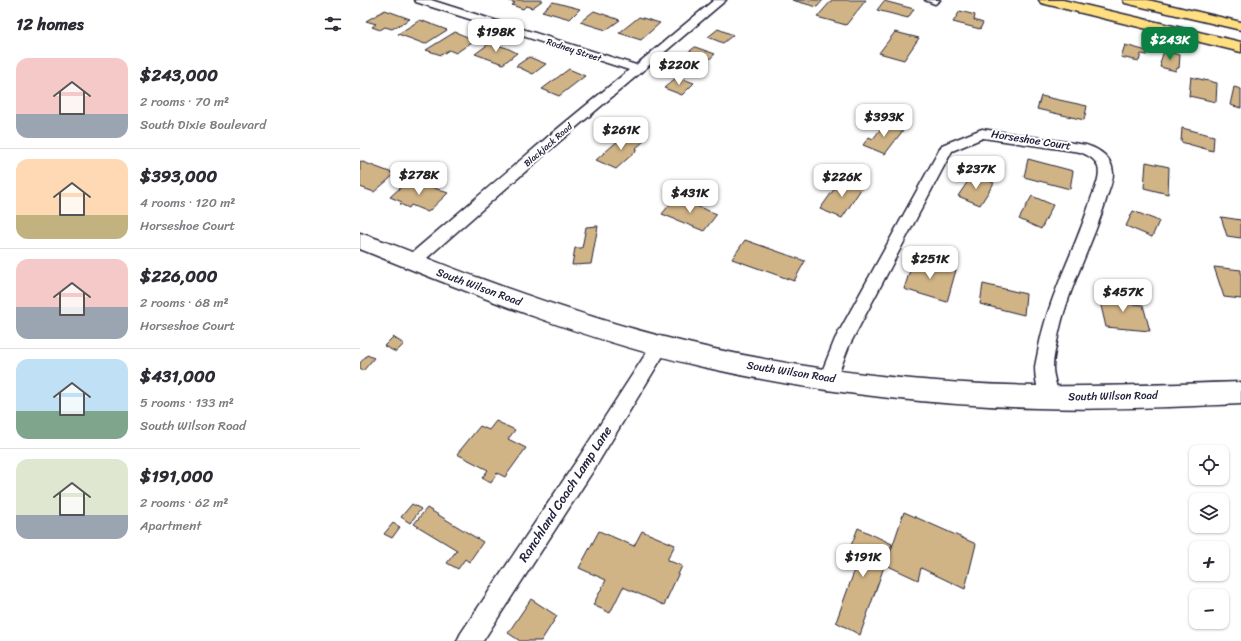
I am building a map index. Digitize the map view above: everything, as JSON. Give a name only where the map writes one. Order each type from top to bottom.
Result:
[{"type":"highway","points":[[1046,0],[1241,46]]},
{"type":"highway","points":[[1130,0],[1241,26]]},
{"type":"main road","name":"South Wilson Road","points":[[360,241],[480,288],[566,318],[660,346],[723,361],[828,379],[1008,396],[1137,397],[1241,393]]},
{"type":"street","name":"Rodney Street","points":[[420,0],[637,69]]},
{"type":"street","name":"Blackjack Road","points":[[413,262],[637,69],[721,0]]},
{"type":"street","name":"Horseshoe Court","points":[[828,379],[841,344],[947,148],[982,133],[1081,148],[1101,159],[1105,167],[1106,175],[1094,215],[1066,283],[1051,330],[1044,368],[1050,397]]},
{"type":"street","name":"Ranchland Coach Lamp Lane","points":[[469,641],[586,464],[660,346]]},
{"type":"lane","points":[[928,0],[936,2],[937,0]]},
{"type":"building","points":[[507,0],[543,0],[532,8],[526,6],[523,9],[512,5],[515,3]]},
{"type":"building","points":[[792,0],[823,0],[817,7]]},
{"type":"building","points":[[832,0],[866,0],[846,25],[817,17]]},
{"type":"building","points":[[884,1],[914,9],[908,18],[877,10]]},
{"type":"building","points":[[553,2],[580,9],[570,19],[542,11]]},
{"type":"building","points":[[385,10],[410,19],[392,29],[385,27],[380,30],[372,27],[376,24],[366,21]]},
{"type":"building","points":[[594,11],[620,20],[606,30],[580,22]]},
{"type":"building","points":[[960,11],[975,15],[974,20],[983,23],[980,29],[953,22]]},
{"type":"building","points":[[639,17],[660,23],[641,40],[619,33]]},
{"type":"building","points":[[420,20],[447,30],[425,44],[398,34]]},
{"type":"building","points":[[718,29],[733,35],[723,43],[708,37]]},
{"type":"building","points":[[455,32],[475,40],[456,53],[449,50],[441,55],[426,50]]},
{"type":"building","points":[[895,32],[919,38],[904,60],[879,53]]},
{"type":"building","points":[[490,43],[507,48],[517,53],[503,64],[475,54]]},
{"type":"building","points":[[1125,45],[1147,51],[1147,55],[1141,54],[1139,61],[1121,57]]},
{"type":"building","points":[[695,47],[715,54],[702,66],[681,58]]},
{"type":"building","points":[[1164,51],[1180,55],[1179,68],[1177,68],[1176,71],[1160,67]]},
{"type":"building","points":[[529,57],[546,64],[533,74],[516,66]]},
{"type":"building","points":[[569,69],[585,76],[559,96],[542,89]]},
{"type":"building","points":[[677,77],[694,83],[682,95],[664,88]]},
{"type":"building","points":[[1191,77],[1217,83],[1216,102],[1189,96]]},
{"type":"building","points":[[1234,87],[1241,89],[1241,108],[1230,105]]},
{"type":"building","points":[[1041,96],[1087,106],[1084,120],[1037,109]]},
{"type":"building","points":[[886,122],[904,129],[885,154],[863,145],[869,137],[873,139]]},
{"type":"building","points":[[1182,128],[1214,136],[1213,151],[1181,142]]},
{"type":"building","points":[[627,133],[644,141],[635,149],[637,150],[616,169],[596,160]]},
{"type":"building","points":[[1028,159],[1073,171],[1070,189],[1024,177]]},
{"type":"building","points":[[360,161],[395,174],[374,192],[360,187]]},
{"type":"building","points":[[1146,162],[1169,167],[1168,194],[1144,188]]},
{"type":"building","points":[[973,174],[994,183],[980,205],[958,196]]},
{"type":"building","points":[[842,178],[863,186],[842,218],[820,209]]},
{"type":"building","points":[[410,179],[448,193],[428,212],[411,205],[409,208],[400,204],[402,202],[390,197]]},
{"type":"building","points":[[1032,196],[1053,205],[1041,229],[1019,219]]},
{"type":"building","points":[[675,198],[717,214],[704,231],[662,214]]},
{"type":"building","points":[[1133,211],[1159,221],[1152,237],[1126,226]]},
{"type":"building","points":[[1221,217],[1241,220],[1241,238],[1227,236]]},
{"type":"building","points":[[598,226],[591,264],[572,265],[575,248],[582,248],[586,227]]},
{"type":"building","points":[[745,240],[805,261],[794,281],[732,259]]},
{"type":"building","points":[[914,258],[956,270],[947,302],[904,289]]},
{"type":"building","points":[[1214,267],[1241,270],[1241,299],[1224,297]]},
{"type":"building","points":[[983,284],[1026,294],[1024,315],[980,304]]},
{"type":"building","points":[[1098,293],[1120,294],[1123,303],[1143,305],[1150,331],[1106,327]]},
{"type":"building","points":[[393,337],[404,344],[396,352],[384,346]]},
{"type":"building","points":[[367,355],[374,358],[363,371],[360,369],[360,363]]},
{"type":"building","points":[[496,421],[515,430],[508,439],[526,448],[505,477],[497,473],[491,483],[482,478],[488,470],[457,454],[480,426],[489,430]]},
{"type":"building","points":[[412,504],[421,509],[410,523],[401,517]]},
{"type":"building","points":[[427,508],[483,542],[469,562],[465,559],[458,569],[447,563],[457,550],[414,524]]},
{"type":"building","points":[[904,512],[976,544],[965,589],[921,568],[918,580],[886,565]]},
{"type":"building","points":[[393,523],[400,527],[392,538],[384,534]]},
{"type":"building","points":[[858,528],[892,544],[860,635],[836,622],[854,572],[843,566]]},
{"type":"building","points":[[599,531],[634,546],[642,531],[675,545],[667,560],[682,566],[664,605],[623,587],[610,613],[593,605],[606,580],[579,568]]},
{"type":"building","points":[[531,599],[557,616],[541,641],[520,641],[508,633]]}]
